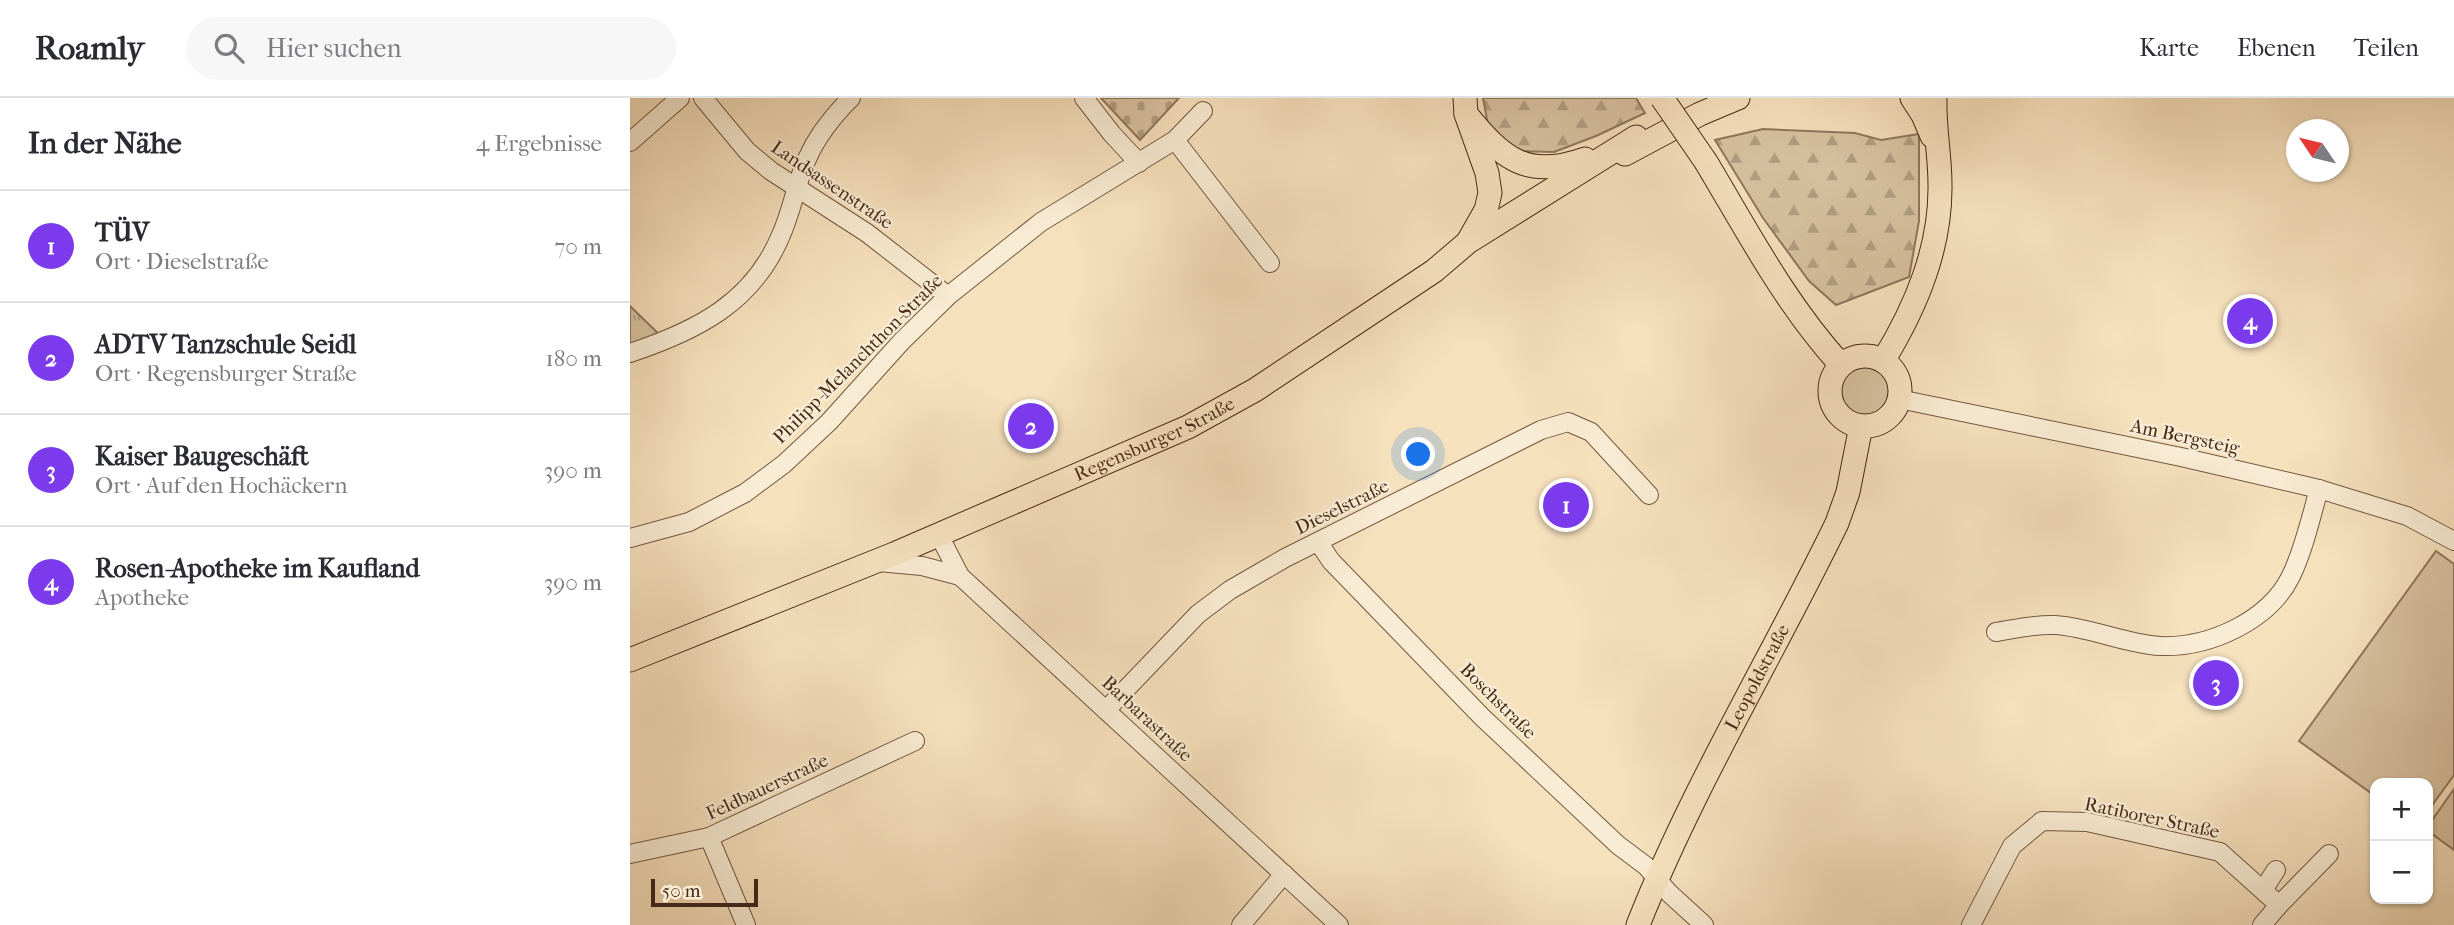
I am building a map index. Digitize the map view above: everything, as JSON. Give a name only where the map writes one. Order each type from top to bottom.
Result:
[{"type":"main road","points":[[1662,98],[1706,162],[1791,304],[1841,365]]},
{"type":"main road","points":[[1466,106],[1500,152],[1531,167],[1552,167],[1574,162],[1636,137],[1714,98]]},
{"type":"main road","points":[[1434,271],[1617,158],[1700,114],[1738,98]]},
{"type":"main road","points":[[1912,98],[1938,148]]},
{"type":"main road","points":[[1883,361],[1912,310],[1931,255],[1938,220],[1940,185],[1934,115],[1936,98]]},
{"type":"main road","points":[[1466,106],[1487,173],[1490,193],[1486,210],[1468,242]]},
{"type":"main road","name":"Regensburger Straße","points":[[630,660],[939,535],[1188,427],[1255,390],[1434,271],[1468,242],[1636,137]]},
{"type":"main road","points":[[1867,356],[1883,361],[1895,373],[1899,384],[1899,399],[1890,416],[1880,422],[1861,426],[1847,421],[1838,414],[1832,404],[1830,392],[1832,381],[1841,365],[1856,357],[1867,356]]},
{"type":"main road","name":"Leopoldstraße","points":[[1638,925],[1656,880],[1733,723],[1837,523],[1848,492],[1861,426]]},
{"type":"street","points":[[630,142],[680,98]]},
{"type":"street","name":"Landsassenstraße","points":[[703,98],[747,152],[867,233],[948,296]]},
{"type":"street","points":[[630,353],[687,331],[715,316],[744,292],[771,258],[807,158],[831,118],[851,98]]},
{"type":"street","points":[[1084,98],[1139,163]]},
{"type":"street","name":"Philipp-Melanchthon-Straße","points":[[630,538],[689,522],[709,513],[745,493],[784,464],[829,422],[902,341],[948,296],[1041,222],[1175,141],[1202,111]]},
{"type":"street","points":[[1175,141],[1270,263]]},
{"type":"street","name":"Am Bergsteig","points":[[1899,399],[2181,457],[2319,489],[2407,516],[2454,541]]},
{"type":"street","name":"Dieselstraße","points":[[1106,710],[1198,614],[1230,590],[1285,558],[1541,430],[1568,422],[1591,432],[1649,495]]},
{"type":"street","points":[[1996,632],[2056,625],[2159,646],[2188,645],[2211,640],[2235,630],[2277,596],[2290,577],[2319,489]]},
{"type":"street","name":"Barbarastraße","points":[[939,535],[960,576],[1339,925]]},
{"type":"street","name":"Boschstraße","points":[[1319,543],[1331,561],[1482,717],[1618,845],[1646,866],[1656,880],[1704,925]]},
{"type":"street","points":[[874,562],[922,566],[960,576]]},
{"type":"street","name":"Feldbauerstraße","points":[[630,854],[709,837],[915,741]]},
{"type":"street","name":"Ratiborer Straße","points":[[1971,925],[2012,846],[2042,821],[2087,822],[2220,852],[2278,905]]},
{"type":"street","points":[[709,837],[747,925]]},
{"type":"street","points":[[2263,925],[2278,905],[2329,854]]},
{"type":"street","points":[[2263,890],[2276,870]]},
{"type":"street","points":[[1241,925],[1284,874]]},
{"type":"green space","points":[[1101,98],[1179,98],[1140,140]]},
{"type":"green space","points":[[1483,98],[1636,98],[1645,113],[1554,152],[1517,151],[1488,125]]},
{"type":"green space","points":[[1763,129],[1855,133],[1881,140],[1919,134],[1919,221],[1909,277],[1836,305],[1809,281],[1763,218],[1715,140]]},
{"type":"green space","points":[[630,306],[663,338],[630,350]]},
{"type":"green space","points":[[1865,363],[1884,370],[1891,389],[1884,408],[1865,415],[1846,408],[1839,389],[1846,370]]},
{"type":"green space","points":[[2436,551],[2454,564],[2454,775],[2433,804],[2433,778],[2370,778],[2370,792],[2299,741]]},
{"type":"green space","points":[[2454,789],[2454,850],[2433,835],[2433,819]]},
{"type":"place","name":"Rosen-Apotheke im Kaufland","points":[[2250,321]]},
{"type":"place","name":"ADTV Tanzschule Seidl","points":[[1031,426]]},
{"type":"place","name":"TÜV","points":[[1566,505]]},
{"type":"place","name":"Kaiser Baugeschäft","points":[[2216,683]]}]
